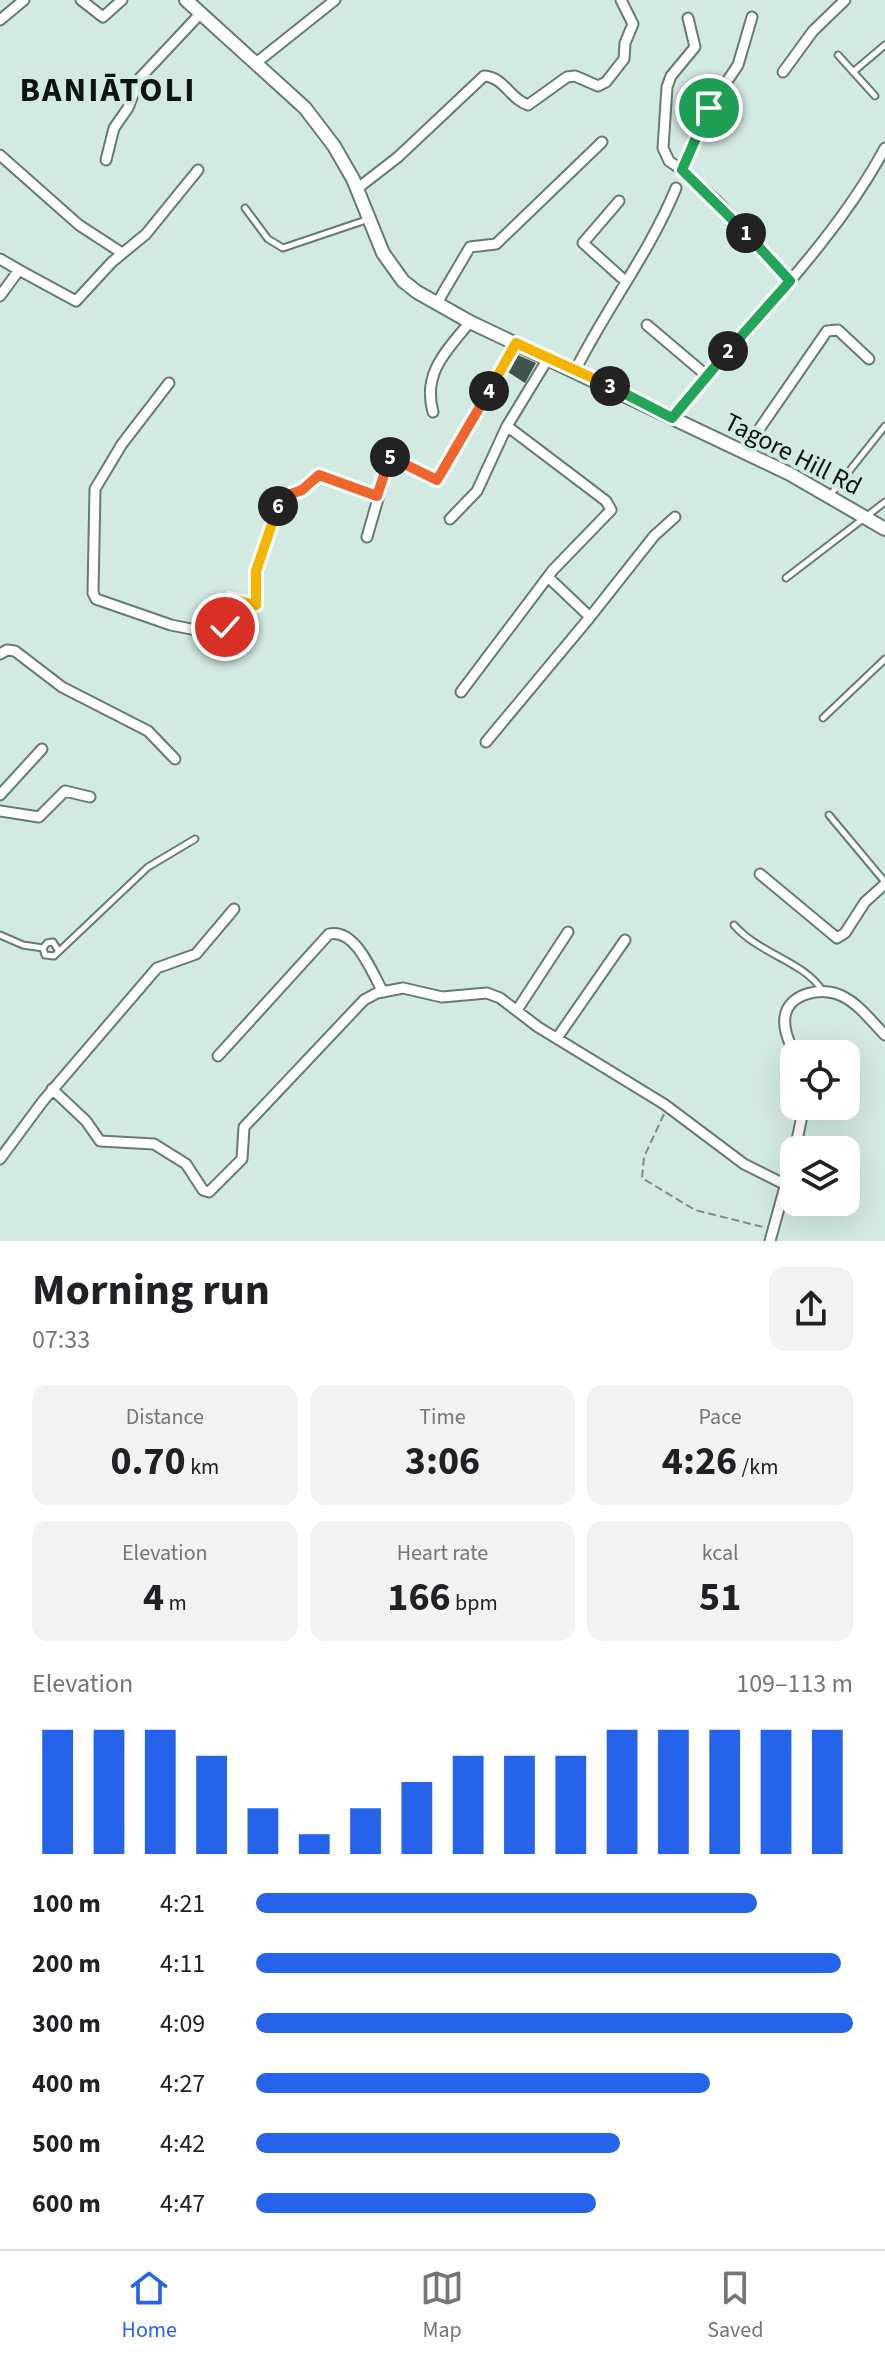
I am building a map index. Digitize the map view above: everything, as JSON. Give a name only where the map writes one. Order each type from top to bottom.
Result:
[{"type":"main road","name":"Tagore Hill Rd","points":[[186,0],[322,128],[358,188],[383,253],[403,281],[470,322],[576,369],[744,451],[867,516],[885,529]]},
{"type":"street","points":[[0,20],[24,0]]},
{"type":"street","points":[[81,0],[103,17],[122,0]]},
{"type":"street","points":[[256,63],[335,0]]},
{"type":"street","points":[[358,188],[398,157],[484,76],[499,80],[520,102],[528,105],[567,77],[583,78],[598,86],[606,82],[624,59],[625,43],[633,24],[621,0]]},
{"type":"street","points":[[783,72],[813,31],[845,0]]},
{"type":"street","points":[[106,160],[114,128],[130,102],[139,79],[200,14]]},
{"type":"street","points":[[682,170],[709,108],[738,65],[752,17]]},
{"type":"street","points":[[688,18],[695,47],[668,81],[663,148],[669,161],[716,200],[790,281]]},
{"type":"street","points":[[437,303],[468,249],[496,244],[602,142]]},
{"type":"street","points":[[672,418],[790,281],[859,194],[885,148]]},
{"type":"street","points":[[0,155],[70,218],[122,253]]},
{"type":"street","points":[[0,259],[73,302],[122,253],[146,234],[198,170]]},
{"type":"street","points":[[576,369],[624,280],[660,224],[676,188]]},
{"type":"street","points":[[619,201],[583,243],[624,280]]},
{"type":"street","points":[[0,296],[19,270]]},
{"type":"street","points":[[433,412],[430,388],[434,370],[470,322]]},
{"type":"street","points":[[647,325],[706,375]]},
{"type":"street","points":[[744,451],[827,331],[834,329],[842,333],[869,359]]},
{"type":"street","points":[[367,537],[391,456],[437,480],[516,343]]},
{"type":"street","points":[[450,519],[477,491],[507,426],[549,357]]},
{"type":"street","points":[[169,383],[122,444],[95,489],[93,593],[96,599],[171,625],[221,635],[225,630],[229,599],[256,605],[258,562],[283,497],[302,490],[319,475],[377,496]]},
{"type":"street","points":[[461,692],[548,577],[607,517],[611,507],[507,426]]},
{"type":"street","points":[[486,742],[654,536],[675,517]]},
{"type":"street","points":[[548,577],[590,617]]},
{"type":"street","points":[[0,654],[7,650],[15,651],[75,696],[148,731],[175,759]]},
{"type":"street","points":[[0,795],[42,749]]},
{"type":"street","points":[[0,811],[39,817],[65,791],[90,797]]},
{"type":"street","points":[[760,874],[837,938],[845,933],[865,902],[885,883]]},
{"type":"street","points":[[0,1159],[52,1089],[157,968],[196,954],[234,909]]},
{"type":"street","points":[[517,1010],[568,932]]},
{"type":"street","points":[[218,1056],[329,934],[338,933],[351,940],[385,991]]},
{"type":"street","points":[[557,1038],[625,940]]},
{"type":"street","points":[[52,1089],[86,1121],[100,1141],[115,1144],[146,1141],[160,1147],[186,1164],[203,1190],[209,1192],[242,1159],[244,1127],[364,1000],[385,991],[403,988],[452,998],[487,993],[669,1107],[744,1164],[780,1182]]},
{"type":"street","points":[[790,1040],[785,1026],[788,1008],[794,1001],[822,991],[845,997],[885,1035]]},
{"type":"street","points":[[771,1236],[780,1205]]},
{"type":"lane","points":[[853,72],[885,45]]},
{"type":"lane","points":[[838,55],[875,96]]},
{"type":"lane","points":[[245,208],[268,239],[283,248],[370,219]]},
{"type":"lane","points":[[830,496],[885,426]]},
{"type":"lane","points":[[786,578],[885,502]]},
{"type":"lane","points":[[823,718],[885,659]]},
{"type":"lane","points":[[829,815],[885,883]]},
{"type":"lane","points":[[0,935],[23,945],[43,948],[51,957],[163,855],[195,839]]},
{"type":"lane","points":[[734,925],[752,944],[808,975],[822,991]]},
{"type":"path","points":[[669,1107],[650,1141],[641,1169],[642,1178],[695,1210],[771,1236]]},
{"type":"building","points":[[518,355],[536,363],[525,383],[508,372]]},
{"type":"district","name":"BANIĀTOLI","points":[[108,90]]},
{"type":"route","points":[[225,627],[229,599],[256,605],[258,562],[283,497],[299,492],[319,475],[377,496],[391,456],[436,481],[516,343],[576,369],[672,418],[790,281],[716,200],[682,170],[709,108]]}]
